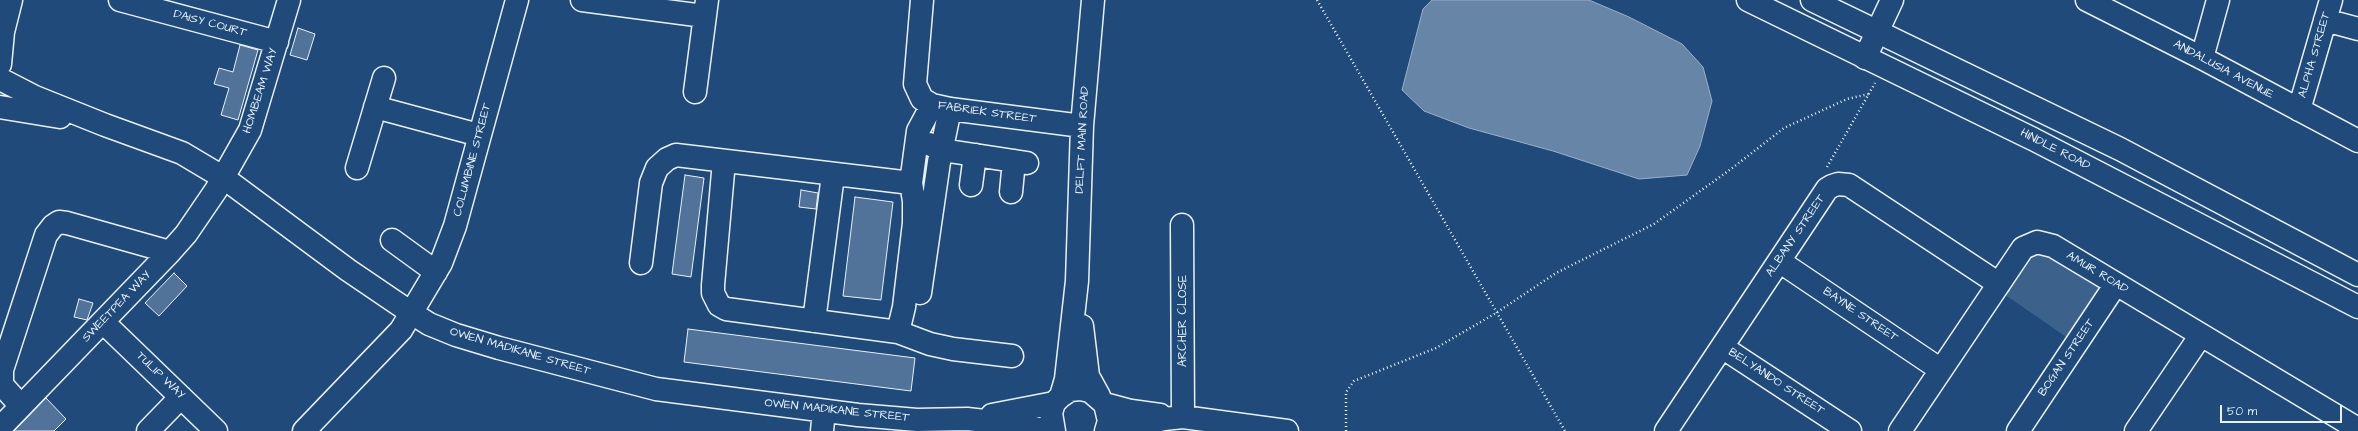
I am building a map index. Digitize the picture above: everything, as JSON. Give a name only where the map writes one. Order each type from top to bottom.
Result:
[{"type":"street","points":[[0,7],[4,0]]},
{"type":"street","points":[[1,80],[4,32],[12,0]]},
{"type":"street","name":"DAISY COURT","points":[[120,0],[277,42]]},
{"type":"street","name":"HOMBEAM WAY","points":[[224,178],[250,130],[289,0]]},
{"type":"street","name":"COLUMBINE STREET","points":[[304,431],[401,330],[436,272],[455,226],[517,0]]},
{"type":"street","points":[[582,0],[705,8],[695,92]]},
{"type":"street","name":"FABRIEK STREET","points":[[922,0],[916,84],[922,99],[941,107],[1082,126]]},
{"type":"street","name":"DELFT MAIN ROAD","points":[[1054,431],[1051,413],[1066,378],[1077,281],[1082,126],[1094,0]]},
{"type":"street","name":"HINDLE ROAD","points":[[1748,0],[2033,139],[2358,307]]},
{"type":"street","points":[[1812,0],[2120,149],[2358,275]]},
{"type":"street","points":[[1866,58],[1892,0]]},
{"type":"street","name":"ANDALUSIA AVENUE","points":[[2087,0],[2111,6],[2202,58],[2358,141]]},
{"type":"street","points":[[2202,58],[2218,0]]},
{"type":"street","points":[[2328,10],[2358,29]]},
{"type":"street","name":"ALPHA STREET","points":[[2299,110],[2328,10]]},
{"type":"street","points":[[358,168],[384,78]]},
{"type":"street","name":"OWEN MADIKANE STREET","points":[[1,80],[35,97],[104,125],[169,146],[224,178],[348,270],[411,313],[429,324],[499,348],[656,389],[823,421],[892,418],[967,419],[1020,425],[1048,431]]},
{"type":"street","points":[[375,107],[479,135]]},
{"type":"street","points":[[905,335],[904,307],[914,222],[914,201],[910,183],[918,131],[941,107]]},
{"type":"street","points":[[905,335],[942,150],[941,107]]},
{"type":"street","name":"OWEN MADIKANE STREET","points":[[0,108],[104,125]]},
{"type":"street","points":[[918,131],[928,144],[942,150],[1021,162],[1011,192]]},
{"type":"street","points":[[641,263],[651,183],[657,168],[667,159],[676,155],[833,175],[910,183]]},
{"type":"street","points":[[971,185],[975,155]]},
{"type":"street","points":[[724,161],[713,285],[716,300],[726,309],[905,335],[953,349],[1012,356]]},
{"type":"street","points":[[814,321],[833,175]]},
{"type":"street","name":"SWEETPEA WAY","points":[[0,428],[170,252],[186,234],[224,178]]},
{"type":"street","name":"ALBANY STREET","points":[[1666,431],[1827,189],[1838,184],[1849,185],[1999,284]]},
{"type":"street","points":[[21,406],[2,385],[2,370],[46,236],[53,226],[59,222],[67,223],[170,252]]},
{"type":"street","name":"ARCHER CLOSE","points":[[1178,417],[1182,225]]},
{"type":"street","points":[[392,240],[436,272]]},
{"type":"street","name":"AMUR ROAD","points":[[1900,431],[2023,248],[2037,242],[2048,243],[2358,429]]},
{"type":"street","name":"BAYNE STREET","points":[[1779,261],[1941,370]]},
{"type":"street","name":"DELFT MAIN ROAD","points":[[1077,281],[1088,376],[1102,400],[1109,421],[1106,431]]},
{"type":"street","name":"BOGAN STREET","points":[[2018,431],[2116,284]]},
{"type":"street","name":"TULIP WAY","points":[[103,322],[216,431]]},
{"type":"street","points":[[2136,431],[2201,335]]},
{"type":"street","name":"BELYANDO STREET","points":[[1722,347],[1850,431]]},
{"type":"street","name":"OWEN MADIKANE STREET","points":[[967,419],[1058,399],[1070,390],[1080,389],[1090,391],[1102,400],[1132,411],[1287,431]]},
{"type":"street","points":[[148,431],[181,397]]},
{"type":"street","points":[[1115,431],[1178,417]]},
{"type":"path","points":[[1317,0],[1565,431]]},
{"type":"path","points":[[1826,170],[1876,80]]},
{"type":"path","points":[[1346,431],[1346,392],[1354,381],[1436,348],[1496,313],[1556,273],[1654,224],[1731,169],[1784,128],[1847,98],[1869,94]]},
{"type":"shaded area","points":[[1432,0],[1589,0],[1629,17],[1682,44],[1703,67],[1712,101],[1700,146],[1687,175],[1639,179],[1553,151],[1469,128],[1424,111],[1402,90],[1423,9]]},
{"type":"shaded area","points":[[2035,248],[2102,288],[2072,341],[2001,292]]},
{"type":"building","points":[[298,28],[315,34],[307,60],[290,55]]},
{"type":"building","points":[[240,45],[258,50],[238,120],[221,115],[229,88],[214,84],[219,68],[233,72]]},
{"type":"building","points":[[685,175],[704,178],[691,277],[672,274]]},
{"type":"building","points":[[801,190],[818,193],[816,209],[799,207]]},
{"type":"building","points":[[855,197],[893,202],[881,300],[843,296]]},
{"type":"building","points":[[174,273],[187,286],[159,316],[145,303]]},
{"type":"building","points":[[79,299],[93,303],[87,320],[74,317]]},
{"type":"building","points":[[688,329],[915,358],[911,391],[684,362]]},
{"type":"building","points":[[46,398],[66,419],[54,431],[14,431]]}]
